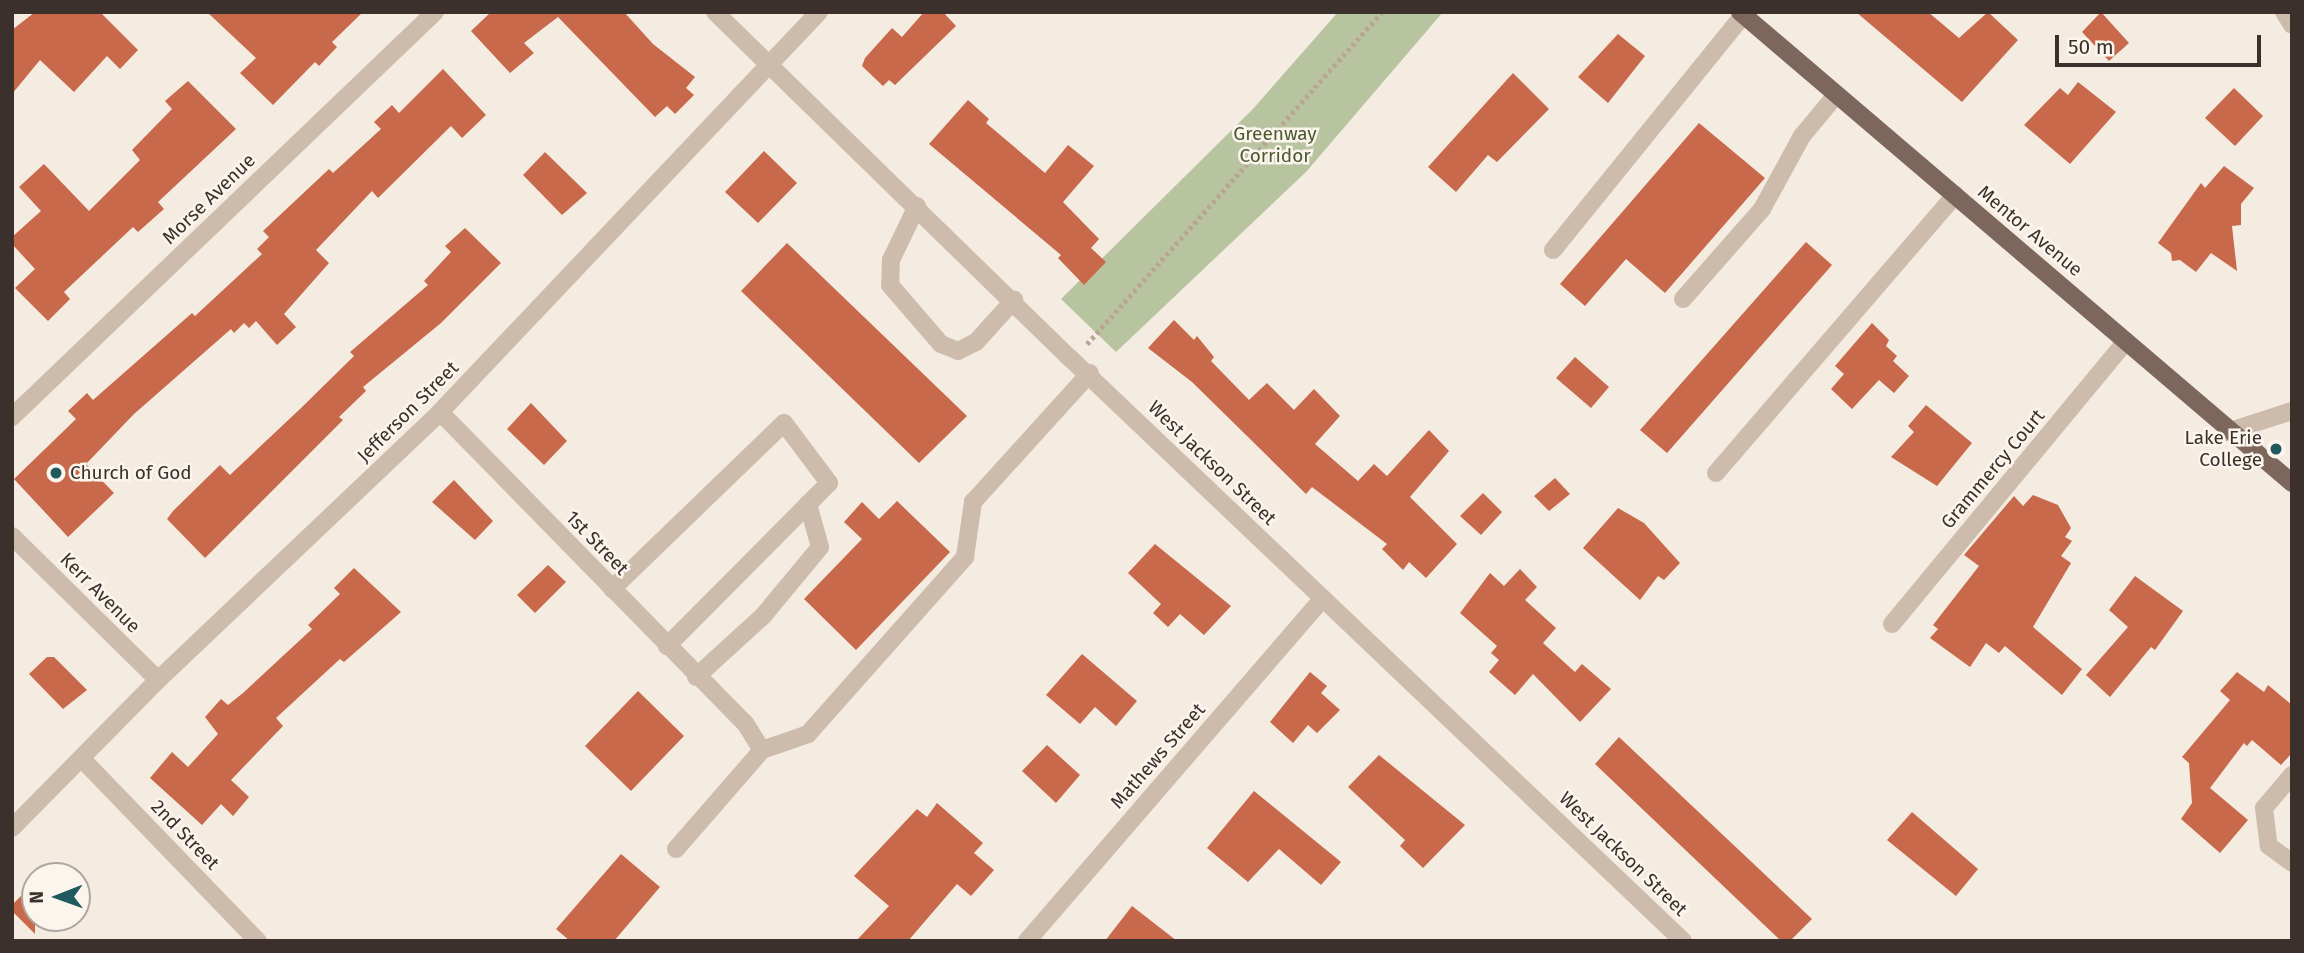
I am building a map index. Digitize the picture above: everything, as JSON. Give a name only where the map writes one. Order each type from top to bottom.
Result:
[{"type":"main road","name":"Mentor Avenue","points":[[1741,14],[2126,341],[2227,432],[2292,483]]},
{"type":"street","name":"Morse Avenue","points":[[12,417],[435,12]]},
{"type":"street","name":"West Jackson Street","points":[[715,12],[1014,300],[1070,358],[1090,373],[1322,599],[1683,941]]},
{"type":"street","name":"Jefferson Street","points":[[12,828],[158,680],[440,412],[819,12]]},
{"type":"street","points":[[2284,12],[2292,25]]},
{"type":"street","points":[[1553,250],[1741,14]]},
{"type":"street","points":[[1683,299],[1762,209],[1802,136],[1836,94]]},
{"type":"street","points":[[1716,473],[1955,195]]},
{"type":"street","points":[[916,206],[891,260],[890,285],[941,344],[958,351],[976,342],[1014,300]]},
{"type":"street","name":"Grammercy Court","points":[[1892,624],[2126,341]]},
{"type":"street","points":[[676,849],[762,750],[808,734],[965,557],[973,502],[1090,373]]},
{"type":"street","points":[[2227,432],[2292,411]]},
{"type":"street","name":"1st Street","points":[[440,412],[696,677],[745,723],[762,750]]},
{"type":"street","points":[[611,589],[784,423],[829,483],[667,646]]},
{"type":"street","points":[[696,677],[763,616],[820,547],[808,504]]},
{"type":"street","name":"Kerr Avenue","points":[[12,536],[158,680]]},
{"type":"street","name":"Mathews Street","points":[[1027,941],[1322,599]]},
{"type":"street","name":"2nd Street","points":[[82,759],[258,941]]},
{"type":"street","points":[[2292,775],[2264,808],[2269,846],[2292,863]]},
{"type":"path","points":[[1070,358],[1096,336],[1382,12]]},
{"type":"green space","name":"Greenway Corridor","points":[[1338,12],[1443,12],[1306,172],[1116,352],[1061,299],[1253,109]]},
{"type":"building","points":[[35,12],[100,12],[138,50],[120,69],[107,56],[74,92],[40,60],[12,94],[12,30]]},
{"type":"building","points":[[207,12],[363,12],[332,42],[337,47],[319,66],[315,62],[273,105],[240,73],[256,58]]},
{"type":"building","points":[[491,12],[624,12],[653,44],[695,77],[686,88],[694,95],[675,114],[667,106],[655,117],[558,17],[524,43],[534,53],[510,73],[471,31]]},
{"type":"building","points":[[924,12],[943,12],[956,26],[895,85],[889,80],[883,86],[862,66],[865,58],[892,28],[902,37]]},
{"type":"building","points":[[1856,12],[1928,12],[1959,38],[1988,12],[2018,40],[1962,102]]},
{"type":"building","points":[[2101,12],[2129,43],[2109,61],[2082,32]]},
{"type":"building","points":[[1618,34],[1645,56],[1608,103],[1578,77]]},
{"type":"building","points":[[443,69],[486,115],[462,138],[451,126],[378,198],[372,191],[316,250],[329,263],[284,314],[296,327],[277,345],[256,321],[249,328],[244,323],[234,333],[231,329],[134,414],[86,464],[114,493],[68,537],[14,479],[76,419],[68,411],[87,393],[93,400],[192,313],[195,316],[262,254],[257,249],[269,237],[263,231],[329,169],[333,173],[381,129],[374,122],[392,105],[399,113]]},
{"type":"building","points":[[1513,73],[1549,109],[1497,162],[1488,155],[1456,192],[1428,167]]},
{"type":"building","points":[[188,81],[236,129],[158,202],[164,209],[138,232],[133,227],[64,292],[70,299],[48,321],[15,288],[35,269],[12,244],[12,237],[41,211],[19,187],[44,164],[89,211],[140,160],[132,150],[172,109],[165,101]]},
{"type":"building","points":[[2078,82],[2116,112],[2070,164],[2024,125],[2060,88],[2068,95]]},
{"type":"building","points":[[2234,88],[2263,116],[2235,146],[2205,118]]},
{"type":"building","points":[[968,100],[989,119],[986,123],[1045,173],[1068,145],[1094,166],[1063,202],[1099,239],[1091,248],[1106,262],[1084,285],[1058,258],[1061,255],[929,144]]},
{"type":"building","points":[[1699,123],[1765,178],[1665,293],[1626,259],[1585,306],[1560,284]]},
{"type":"building","points":[[764,151],[797,183],[758,223],[725,192]]},
{"type":"building","points":[[545,152],[587,193],[562,215],[523,175]]},
{"type":"building","points":[[2224,166],[2254,188],[2241,204],[2241,225],[2232,226],[2237,271],[2211,253],[2196,272],[2180,260],[2172,261],[2171,253],[2158,243],[2201,183],[2205,188]]},
{"type":"building","points":[[465,228],[501,263],[441,323],[363,387],[366,391],[339,417],[343,420],[205,558],[167,519],[173,511],[220,465],[230,475],[354,356],[350,352],[428,285],[424,281],[451,252],[445,246]]},
{"type":"building","points":[[1806,242],[1832,265],[1667,453],[1640,430]]},
{"type":"building","points":[[787,243],[967,416],[919,463],[741,291]]},
{"type":"building","points":[[1174,320],[1194,340],[1197,336],[1214,357],[1211,361],[1249,400],[1267,383],[1294,410],[1314,389],[1340,416],[1315,444],[1358,481],[1374,464],[1387,476],[1429,430],[1449,451],[1410,497],[1457,544],[1426,578],[1409,562],[1403,570],[1382,549],[1387,544],[1312,487],[1306,494],[1192,382],[1148,348]]},
{"type":"building","points":[[1872,323],[1889,340],[1886,346],[1897,356],[1893,361],[1909,376],[1894,393],[1879,380],[1852,409],[1831,389],[1844,374],[1835,366]]},
{"type":"building","points":[[1575,357],[1609,387],[1591,408],[1556,378]]},
{"type":"building","points":[[531,403],[567,441],[544,465],[507,429]]},
{"type":"building","points":[[1926,405],[1972,443],[1937,486],[1891,457],[1914,432],[1908,426]]},
{"type":"building","points":[[1555,478],[1570,494],[1549,511],[1534,496]]},
{"type":"building","points":[[454,480],[493,521],[475,540],[432,502]]},
{"type":"building","points":[[1483,493],[1502,512],[1481,535],[1460,516]]},
{"type":"building","points":[[2033,495],[2058,505],[2071,528],[2065,537],[2072,541],[2061,556],[2071,563],[2033,627],[2082,669],[2062,695],[2005,646],[1999,653],[1986,643],[1970,667],[1930,638],[1938,629],[1933,625],[1979,566],[1964,555],[2014,496],[2023,506]]},
{"type":"building","points":[[897,501],[950,552],[856,650],[804,599],[862,539],[844,522],[862,502],[879,519]]},
{"type":"building","points":[[1618,508],[1644,523],[1680,563],[1664,580],[1658,576],[1640,600],[1583,548]]},
{"type":"building","points":[[1155,544],[1231,606],[1204,635],[1180,614],[1168,627],[1153,613],[1161,604],[1128,573]]},
{"type":"building","points":[[548,565],[566,582],[535,613],[517,595]]},
{"type":"building","points":[[354,568],[401,612],[344,662],[340,659],[276,718],[283,726],[231,780],[249,797],[233,816],[221,804],[202,825],[150,778],[172,752],[188,767],[218,734],[205,717],[221,699],[228,705],[243,693],[312,629],[308,625],[340,594],[334,588]]},
{"type":"building","points":[[1520,569],[1537,587],[1525,600],[1556,628],[1543,643],[1575,672],[1582,664],[1611,689],[1580,722],[1533,674],[1515,695],[1489,672],[1499,660],[1491,653],[1497,646],[1460,613],[1490,573],[1504,586]]},
{"type":"building","points":[[2135,576],[2183,611],[2155,650],[2151,647],[2110,697],[2086,675],[2128,627],[2109,610]]},
{"type":"building","points":[[1082,654],[1137,701],[1116,726],[1095,707],[1080,724],[1046,695]]},
{"type":"building","points":[[47,657],[54,657],[87,690],[63,709],[29,674]]},
{"type":"building","points":[[1310,672],[1327,686],[1321,693],[1340,710],[1317,733],[1308,725],[1293,743],[1270,722]]},
{"type":"building","points":[[2237,672],[2264,692],[2268,685],[2292,705],[2292,753],[2281,765],[2252,740],[2247,746],[2244,743],[2210,788],[2248,820],[2220,853],[2181,819],[2192,803],[2189,763],[2182,757],[2230,700],[2220,691]]},
{"type":"building","points":[[638,691],[684,736],[631,791],[585,746]]},
{"type":"building","points":[[1619,737],[1812,919],[1790,941],[1781,941],[1595,764]]},
{"type":"building","points":[[1047,745],[1080,775],[1056,803],[1022,771]]},
{"type":"building","points":[[1379,755],[1465,825],[1423,868],[1400,846],[1405,840],[1348,787]]},
{"type":"building","points":[[1254,791],[1341,862],[1321,885],[1279,849],[1248,882],[1207,848]]},
{"type":"building","points":[[937,803],[983,843],[974,853],[994,870],[971,896],[957,884],[908,941],[856,941],[889,906],[854,876],[917,809],[927,817]]},
{"type":"building","points":[[1912,812],[1978,869],[1956,896],[1887,840]]},
{"type":"building","points":[[621,854],[660,887],[614,941],[570,941],[556,929]]},
{"type":"building","points":[[21,896],[21,920],[12,911],[12,905]]},
{"type":"building","points":[[1132,906],[1177,941],[1105,941]]},
{"type":"place","name":"Lake Erie College","points":[[2276,449]]},
{"type":"place","name":"Church of God","points":[[56,473]]}]
